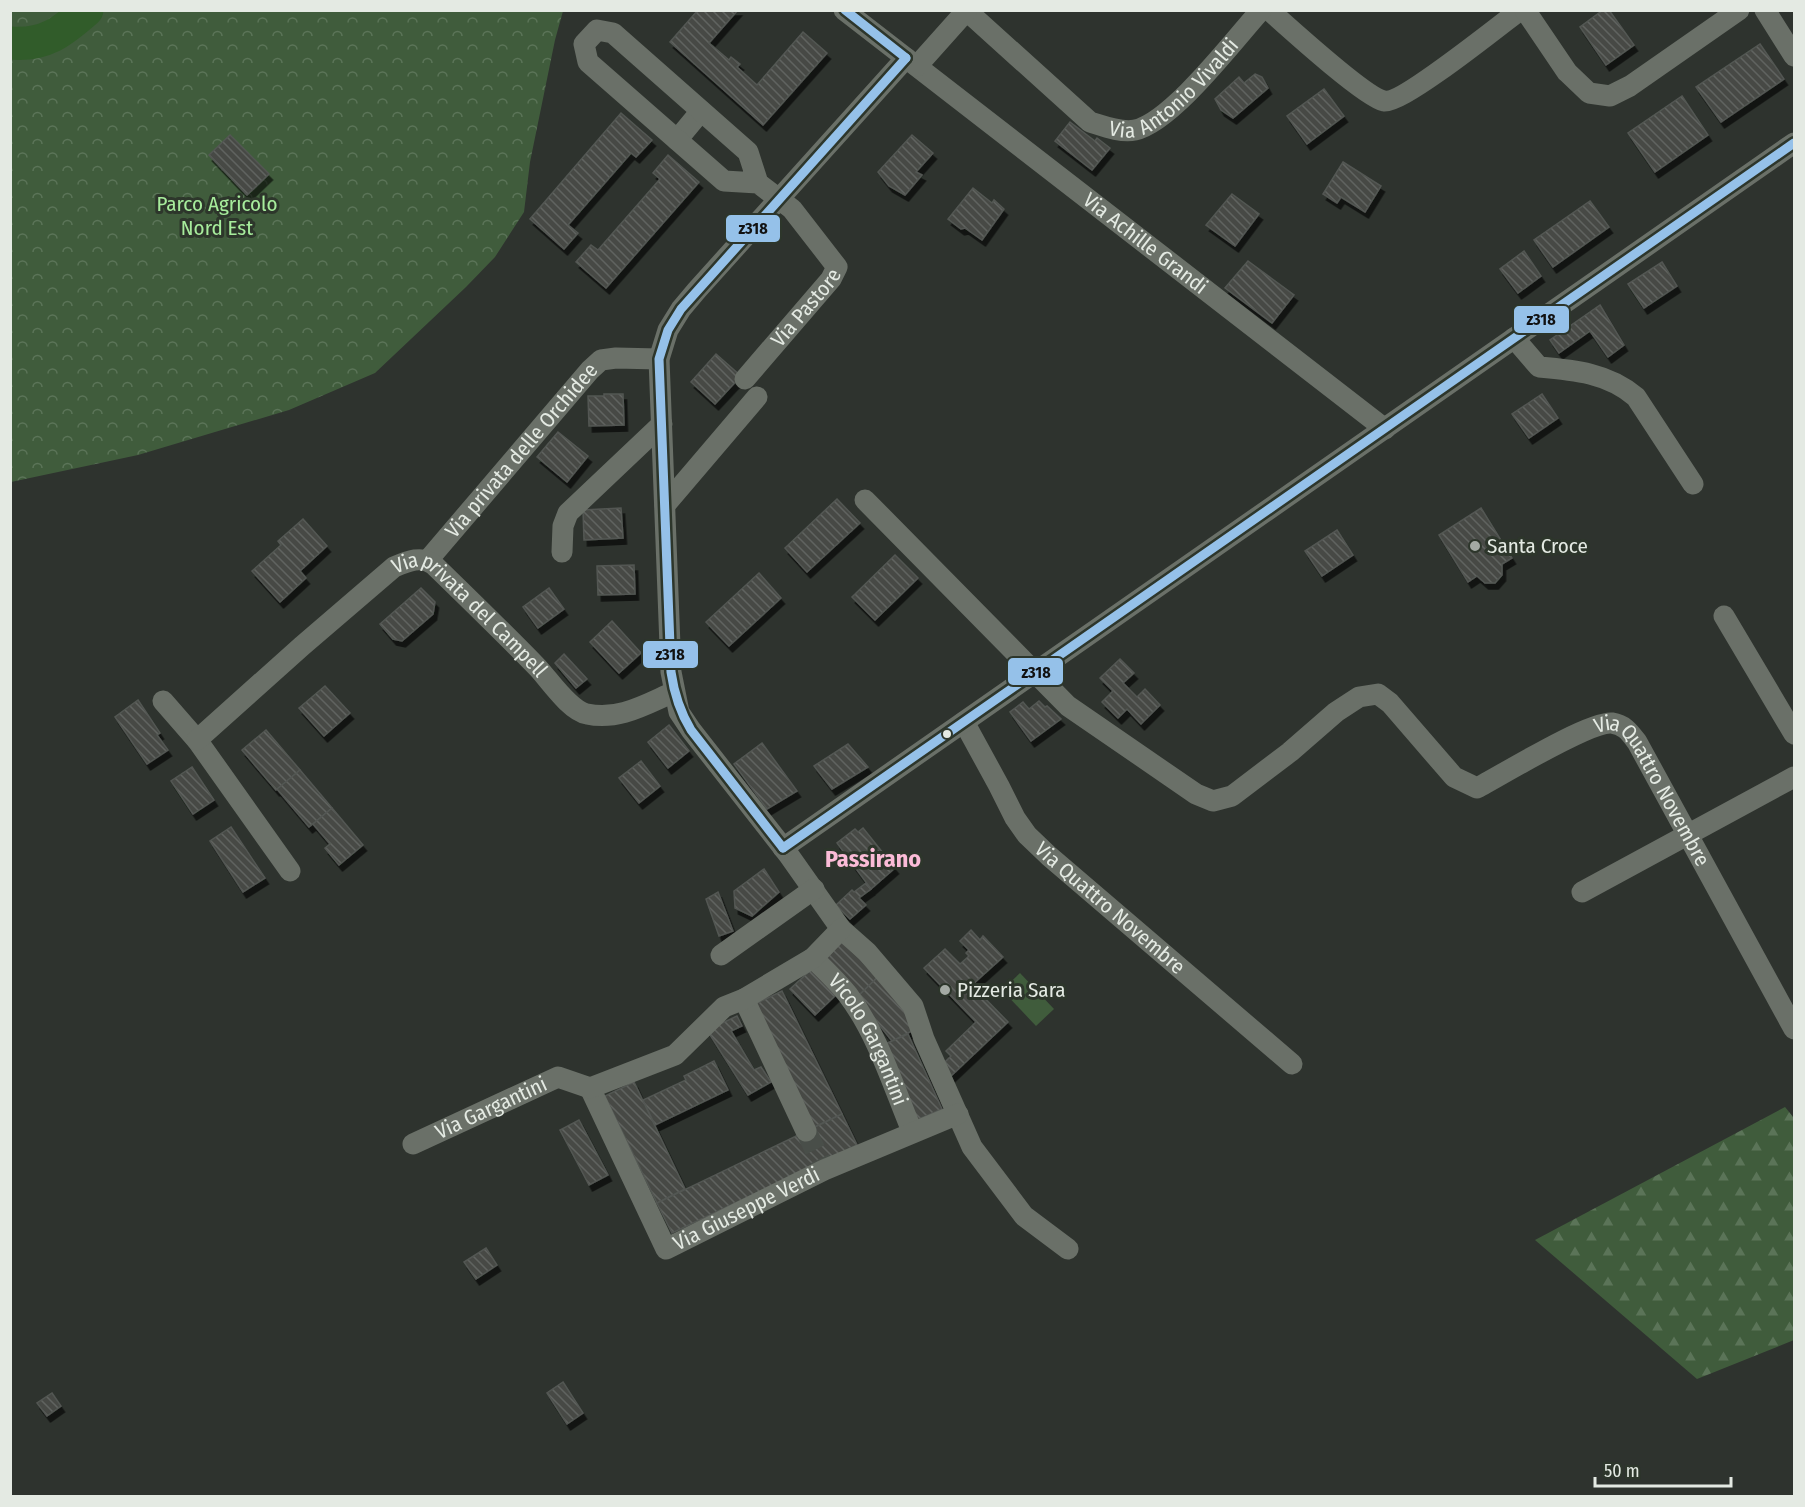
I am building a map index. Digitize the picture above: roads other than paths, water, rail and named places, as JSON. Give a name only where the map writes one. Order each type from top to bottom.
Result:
[{"type":"street","name":"Via Achille Grandi","points":[[844,10],[1385,429]]},
{"type":"street","name":"Via Antonio Vivaldi","points":[[967,11],[1090,122],[1108,128],[1134,130],[1153,122],[1181,100],[1261,10]]},
{"type":"street","points":[[1269,10],[1362,88],[1383,101],[1395,100],[1435,74],[1520,10]]},
{"type":"street","points":[[1526,10],[1568,72],[1589,93],[1610,96],[1630,86],[1739,10]]},
{"type":"street","points":[[1765,10],[1794,56]]},
{"type":"street","points":[[967,11],[911,62],[780,199],[681,309],[668,330],[659,359],[670,672],[679,712],[691,730],[814,889],[842,930],[867,952],[914,1006],[924,1039],[972,1147],[1024,1216],[1068,1249]]},
{"type":"street","points":[[597,30],[613,33],[701,111],[748,152],[758,183],[724,181],[588,62],[584,44],[597,30]]},
{"type":"street","points":[[677,140],[701,111]]},
{"type":"street","points":[[783,848],[1794,143]]},
{"type":"street","name":"Via Pastore","points":[[745,379],[831,279],[837,267],[792,209],[758,183]]},
{"type":"street","points":[[1514,338],[1539,367],[1599,375],[1623,386],[1636,397],[1693,484]]},
{"type":"street","name":"Via privata delle Orchidee","points":[[428,560],[601,360],[659,359]]},
{"type":"street","points":[[665,505],[757,398]]},
{"type":"street","points":[[562,552],[563,526],[568,513],[662,424]]},
{"type":"street","name":"Via Quattro Novembre","points":[[865,500],[1000,640],[1036,672],[1068,706],[1196,794],[1213,801],[1232,796],[1290,752],[1336,712],[1359,697],[1378,694],[1390,703],[1454,777],[1476,788],[1589,728],[1611,723],[1626,728],[1637,742],[1794,1029]]},
{"type":"street","name":"Via privata del Campell","points":[[197,740],[394,567],[411,560],[428,560],[540,670],[560,694],[584,714],[607,717],[631,711],[674,692]]},
{"type":"street","points":[[1724,616],[1794,734]]},
{"type":"street","points":[[163,701],[197,740],[290,871]]},
{"type":"street","name":"Via Quattro Novembre","points":[[964,722],[1015,818],[1027,835],[1292,1064]]},
{"type":"street","points":[[1582,892],[1794,777]]},
{"type":"street","points":[[721,955],[814,889]]},
{"type":"street","points":[[590,1088],[675,1055],[724,1007],[744,999],[813,958],[842,930]]},
{"type":"street","name":"Vicolo Gargantini","points":[[813,958],[848,995],[875,1039],[912,1131]]},
{"type":"street","points":[[744,999],[806,1131]]},
{"type":"street","name":"Via Gargantini","points":[[412,1144],[558,1077],[590,1088]]},
{"type":"street","name":"Via Giuseppe Verdi","points":[[590,1088],[666,1249],[822,1166],[958,1114]]},
{"type":"waterway","points":[[10,43],[43,40],[61,31],[87,10]]},
{"type":"tunnel","points":[[806,1131],[821,1162]]},
{"type":"place","name":"Santa Croce","points":[[1475,546]]},
{"type":"place","name":"Pizzeria Sara","points":[[945,990]]},
{"type":"district","name":"Passirano","points":[[873,859]]},
{"type":"park label","name":"Parco Agricolo Nord Est","points":[[217,216]]}]
